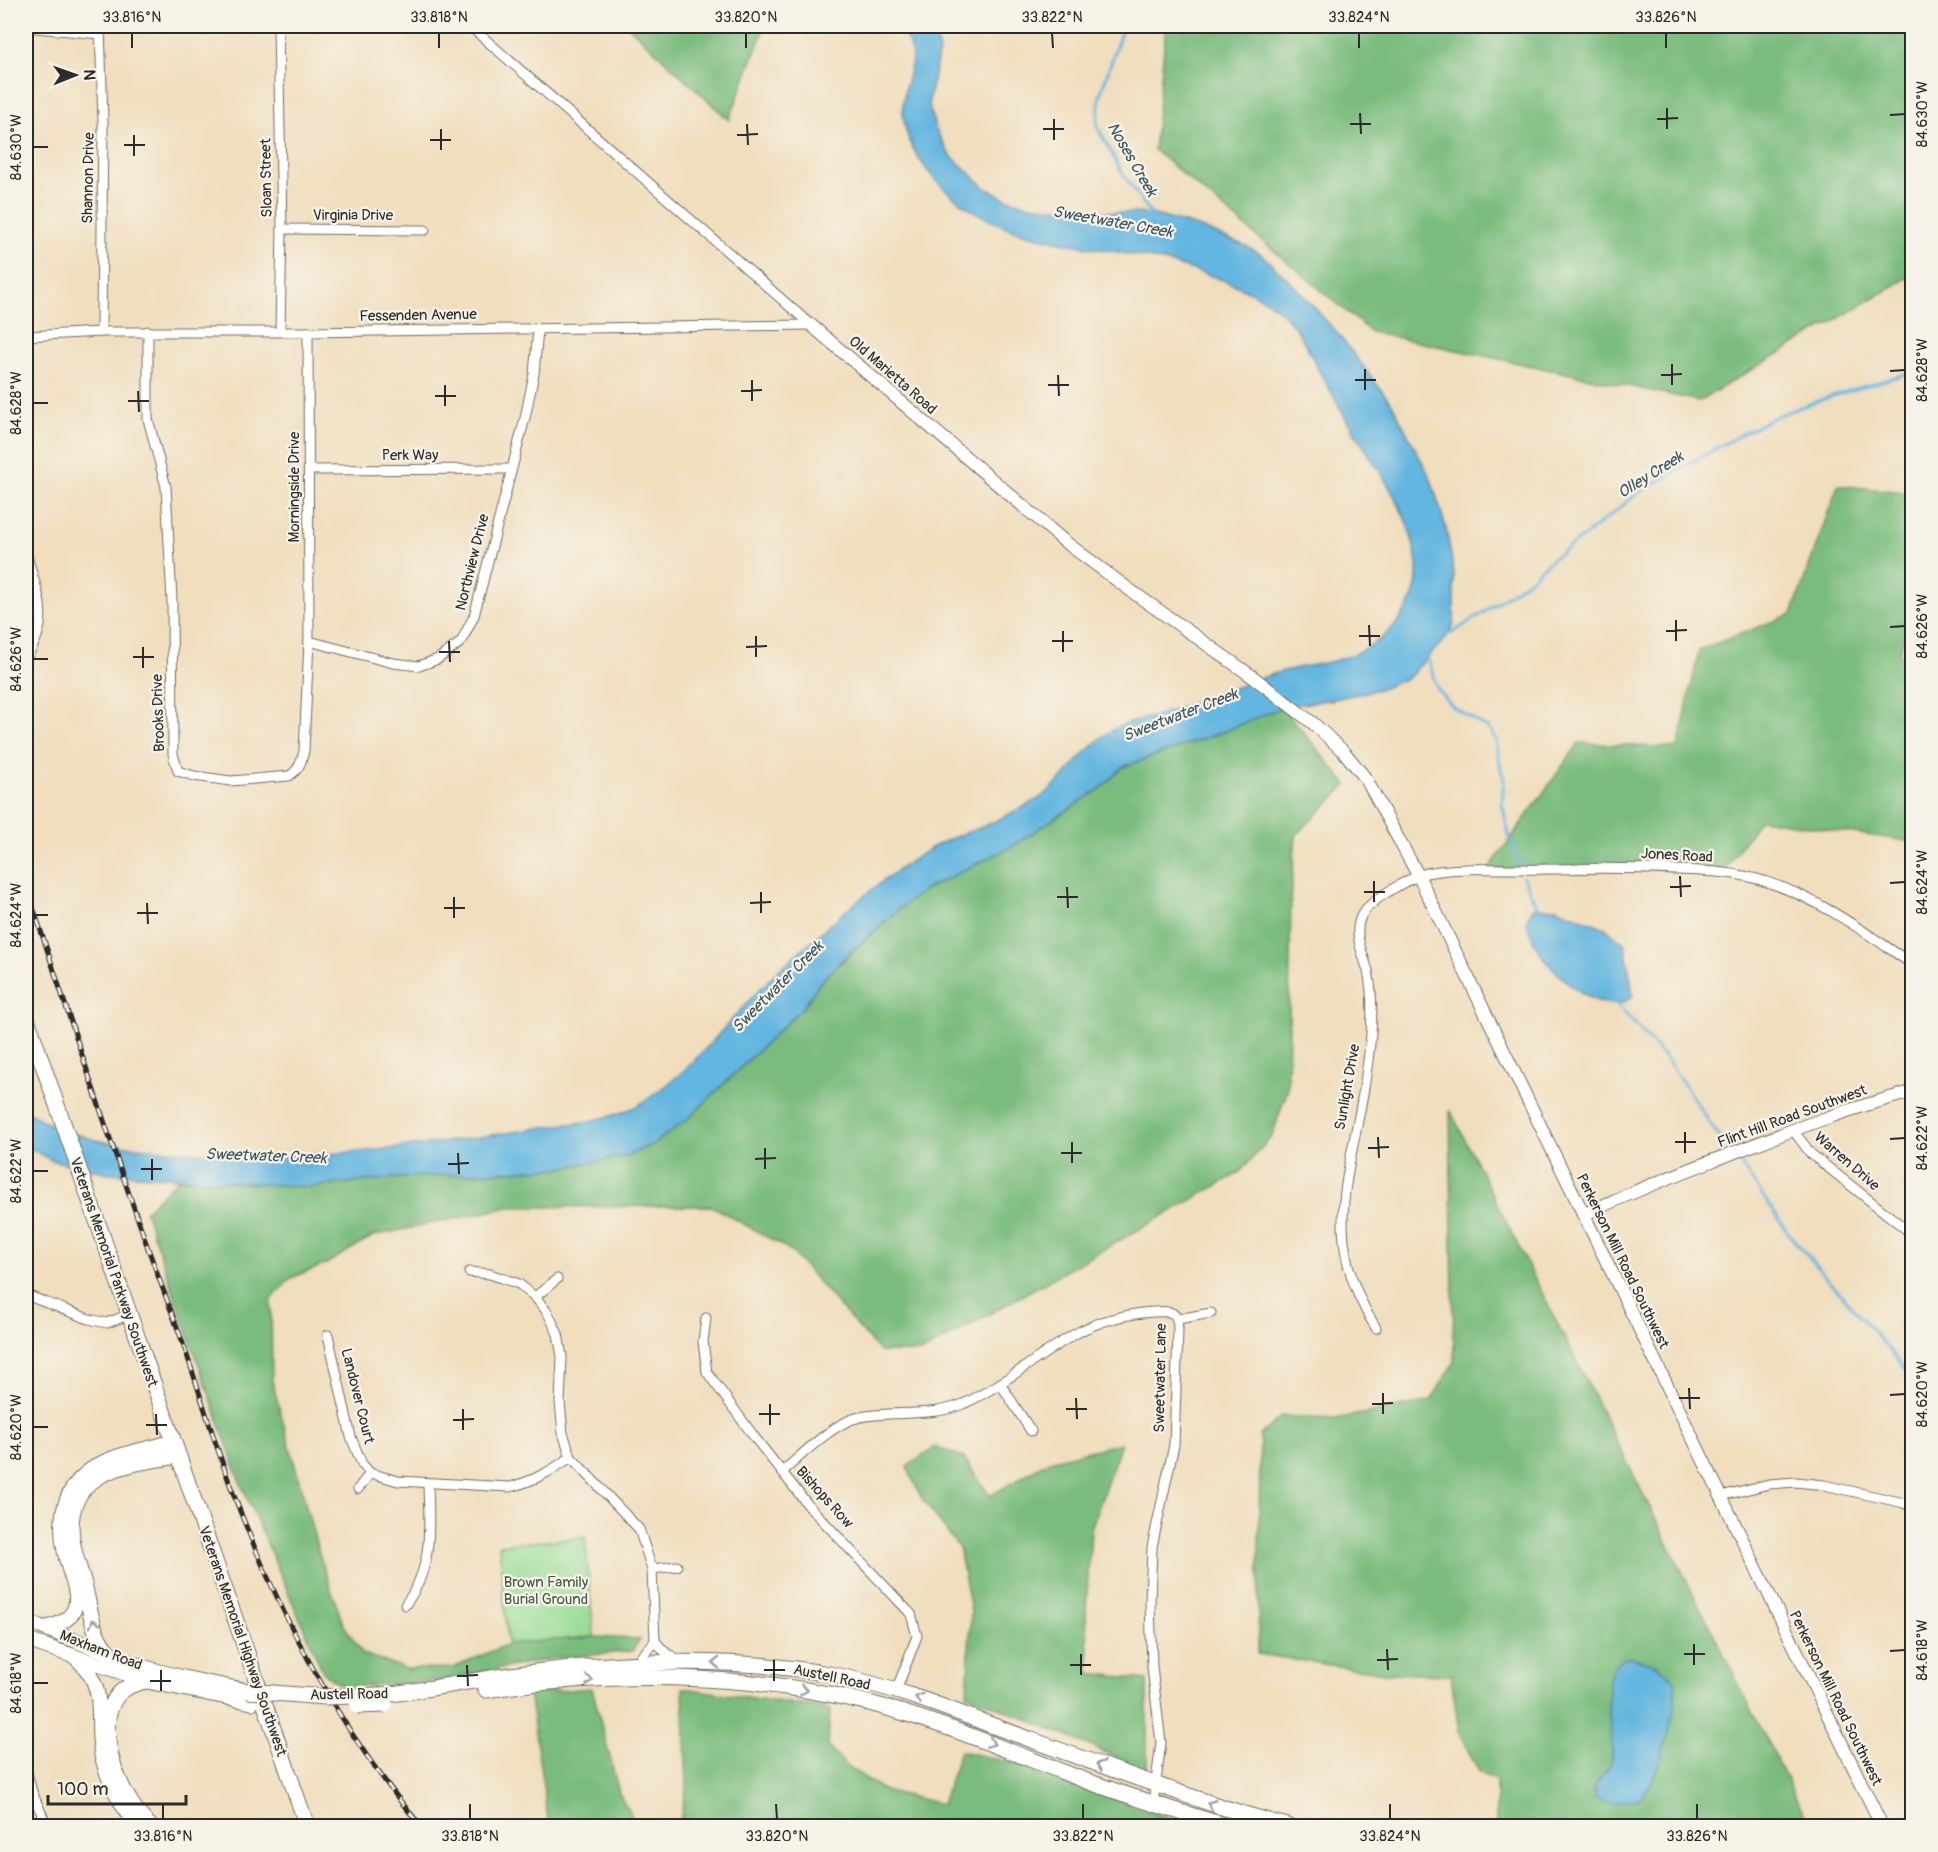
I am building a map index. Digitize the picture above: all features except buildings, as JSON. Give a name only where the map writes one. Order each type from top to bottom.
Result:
[{"type":"main road","name":"Veterans Memorial Parkway Southwest","points":[[26,1016],[178,1456]]},
{"type":"main road","points":[[45,1628],[55,1626],[65,1620],[75,1606],[76,1594],[63,1548],[61,1532],[65,1506],[72,1490],[83,1476],[108,1459],[173,1441]]},
{"type":"main road","points":[[112,1655],[95,1629],[75,1550],[72,1530],[74,1507],[83,1492],[106,1472],[123,1466],[178,1456]]},
{"type":"main road","name":"Veterans Memorial Highway Southwest","points":[[178,1456],[307,1827]]},
{"type":"main road","name":"Maxham Road","points":[[26,1621],[148,1669],[217,1691]]},
{"type":"main road","name":"Maxham Road","points":[[26,1640],[147,1681],[249,1696]]},
{"type":"main road","points":[[76,1658],[90,1672],[97,1687],[102,1755],[109,1779],[137,1827]]},
{"type":"main road","name":"Austell Road","points":[[383,1700],[418,1691],[510,1676],[588,1667],[686,1663],[747,1664],[788,1668],[851,1679],[896,1691],[1241,1814],[1288,1827]]},
{"type":"main road","name":"Austell Road","points":[[249,1696],[318,1706],[557,1681],[662,1679],[764,1684],[814,1691],[863,1702],[951,1728],[1153,1804],[1227,1827]]},
{"type":"main road","points":[[147,1681],[130,1684],[117,1694],[111,1705],[108,1728],[110,1752],[117,1779],[131,1804],[150,1827]]},
{"type":"street","name":"Sloan Street","points":[[278,26],[282,229],[280,330]]},
{"type":"street","name":"Old Marietta Road","points":[[470,26],[811,325],[1064,541],[1253,677],[1314,724]]},
{"type":"street","points":[[26,27],[100,30]]},
{"type":"street","name":"Shannon Drive","points":[[100,30],[103,121],[101,332]]},
{"type":"street","name":"Virginia Drive","points":[[282,229],[425,231]]},
{"type":"street","name":"Fessenden Avenue","points":[[26,336],[101,332],[280,330],[308,332],[811,325]]},
{"type":"street","name":"Northview Drive","points":[[309,641],[393,663],[419,666],[438,659],[461,642],[474,616],[512,469],[534,374],[538,329]]},
{"type":"street","name":"Brooks Drive","points":[[148,332],[148,419],[165,487],[172,601],[173,754],[178,771],[194,776],[231,781],[289,776],[296,772],[302,762],[305,740],[309,641]]},
{"type":"street","name":"Morningside Drive","points":[[308,332],[309,641]]},
{"type":"street","name":"Perk Way","points":[[309,470],[512,469]]},
{"type":"street","points":[[26,552],[42,612],[37,639],[26,658]]},
{"type":"street","name":"Perkerson Mill Road Southwest","points":[[1314,724],[1345,753],[1366,779],[1419,877],[1881,1827]]},
{"type":"street","name":"Jones Road","points":[[1419,877],[1430,872],[1476,869],[1622,868],[1738,873],[1769,882],[1818,903],[1912,964]]},
{"type":"street","name":"Sunlight Drive","points":[[1376,1328],[1356,1290],[1349,1269],[1343,1232],[1344,1187],[1364,1090],[1371,1041],[1370,985],[1359,942],[1358,928],[1359,920],[1365,910],[1383,896],[1419,877]]},
{"type":"street","name":"Flint Hill Road Southwest","points":[[1584,1215],[1683,1171],[1874,1102],[1912,1092]]},
{"type":"street","name":"Warren Drive","points":[[1793,1130],[1811,1154],[1912,1234]]},
{"type":"street","points":[[469,1272],[506,1278],[519,1284],[535,1297],[548,1313],[558,1335],[562,1357],[560,1402],[563,1433],[571,1457],[639,1529],[652,1569],[655,1641],[642,1658],[634,1664]]},
{"type":"street","points":[[535,1297],[557,1280]]},
{"type":"street","points":[[26,1295],[89,1319],[107,1323],[128,1315]]},
{"type":"street","name":"Sweetwater Lane","points":[[782,1472],[835,1429],[858,1417],[940,1411],[963,1403],[1000,1383],[1076,1333],[1125,1316],[1167,1311],[1174,1313],[1178,1319],[1174,1445],[1152,1547],[1150,1602],[1152,1666],[1161,1743],[1153,1804]]},
{"type":"street","points":[[1178,1319],[1210,1313]]},
{"type":"street","name":"Bishops Row","points":[[706,1318],[703,1342],[707,1372],[808,1505],[911,1614],[917,1636],[896,1691]]},
{"type":"street","name":"Landover Court","points":[[328,1335],[351,1437],[362,1464],[370,1473]]},
{"type":"street","points":[[1000,1383],[1031,1431]]},
{"type":"street","points":[[358,1489],[370,1473],[398,1480],[428,1483],[510,1487],[548,1474],[571,1457]]},
{"type":"street","points":[[1721,1496],[1769,1484],[1803,1482],[1904,1503],[1912,1507]]},
{"type":"street","points":[[405,1605],[422,1578],[428,1556],[428,1483]]},
{"type":"street","points":[[652,1569],[677,1566]]},
{"type":"street","points":[[655,1641],[666,1653],[686,1663]]},
{"type":"street","points":[[26,1769],[29,1793],[46,1827]]},
{"type":"green space","points":[[628,26],[765,26],[729,120]]},
{"type":"green space","points":[[1166,26],[1912,26],[1912,275],[1699,401],[1371,332],[1154,150]]},
{"type":"green space","points":[[1838,485],[1912,493],[1912,619],[1899,653],[1912,666],[1912,842],[1760,819],[1725,869],[1489,869],[1579,743],[1678,748],[1699,650],[1792,614]]},
{"type":"green space","points":[[1282,707],[1347,785],[1296,835],[1291,894],[1288,1088],[1272,1136],[1239,1173],[922,1352],[880,1352],[790,1250],[712,1206],[509,1207],[373,1236],[326,1264],[291,1278],[271,1300],[272,1381],[319,1554],[343,1624],[363,1654],[407,1669],[453,1668],[508,1644],[594,1637],[640,1639],[632,1651],[550,1659],[438,1681],[344,1687],[324,1674],[240,1482],[145,1211],[178,1179],[310,1187],[395,1178],[559,1168],[629,1155],[655,1143],[690,1117],[803,1007],[821,981],[900,908],[926,889],[1011,847],[1101,788],[1123,767],[1225,731]]},
{"type":"green space","points":[[1450,1110],[1810,1826],[1496,1826],[1496,1780],[1480,1773],[1459,1733],[1451,1675],[1384,1673],[1258,1654],[1260,1435],[1282,1416],[1335,1419],[1431,1401],[1454,1362]]},
{"type":"green space","points":[[1121,1443],[1091,1529],[1086,1610],[1089,1673],[1147,1680],[1147,1770],[967,1694],[971,1610],[959,1548],[921,1497],[907,1467],[935,1447],[963,1457],[990,1496],[1049,1461]]},
{"type":"green space","name":"Brown Family Burial Ground","points":[[585,1537],[594,1637],[508,1644],[499,1545]]},
{"type":"green space","points":[[592,1688],[619,1793],[637,1826],[549,1826],[529,1693]]},
{"type":"green space","points":[[683,1688],[830,1709],[828,1747],[848,1767],[883,1790],[942,1804],[960,1751],[1018,1764],[1190,1826],[676,1826],[679,1825],[687,1786]]},
{"type":"water","name":"Sweetwater Creek","points":[[896,26],[929,26],[939,50],[929,99],[936,130],[949,154],[986,188],[1005,198],[1028,205],[1084,211],[1151,214],[1195,226],[1246,246],[1262,255],[1298,289],[1338,334],[1392,404],[1431,479],[1446,528],[1454,573],[1454,623],[1446,638],[1409,677],[1384,688],[1335,699],[1282,707],[1225,731],[1123,767],[1101,788],[1011,847],[926,889],[900,908],[850,952],[821,981],[803,1007],[690,1117],[655,1143],[629,1155],[559,1168],[395,1178],[310,1187],[108,1173],[51,1160],[26,1146],[26,1111],[45,1122],[85,1137],[126,1146],[231,1155],[272,1155],[329,1154],[416,1146],[605,1118],[628,1110],[648,1099],[683,1072],[775,974],[868,893],[933,847],[989,824],[1033,802],[1057,783],[1100,739],[1112,731],[1126,724],[1177,709],[1277,673],[1337,660],[1368,647],[1395,626],[1412,598],[1416,581],[1417,564],[1414,544],[1391,490],[1348,422],[1296,328],[1264,300],[1223,280],[1152,259],[1038,237],[994,222],[955,198],[926,169],[906,132],[903,105],[912,55],[905,36]]},
{"type":"water","points":[[1533,908],[1557,908],[1605,928],[1625,944],[1633,996],[1621,1003],[1608,1003],[1595,1000],[1568,983],[1546,961],[1535,944],[1526,921]]},
{"type":"water","points":[[1631,1657],[1657,1665],[1675,1680],[1672,1719],[1648,1789],[1639,1799],[1610,1803],[1596,1799],[1593,1791],[1612,1759],[1608,1700],[1612,1671],[1619,1662]]},
{"type":"waterway","name":"Noses Creek","points":[[1123,26],[1100,96],[1097,126],[1121,171],[1151,214],[1151,218]]},
{"type":"waterway","name":"Olley Creek","points":[[1445,634],[1452,633],[1529,580],[1553,558],[1638,493],[1736,437],[1779,415],[1912,372]]},
{"type":"waterway","points":[[1427,657],[1438,690],[1453,707],[1489,729],[1496,740],[1504,778],[1502,803],[1509,835],[1520,866]]},
{"type":"waterway","points":[[1523,877],[1538,909]]},
{"type":"waterway","points":[[1616,1003],[1668,1061],[1722,1141]]},
{"type":"waterway","points":[[1740,1163],[1792,1238],[1912,1376]]},
{"type":"railway","points":[[26,886],[126,1186],[180,1335],[230,1485],[255,1549],[294,1633],[339,1714],[392,1790],[421,1826]]}]
